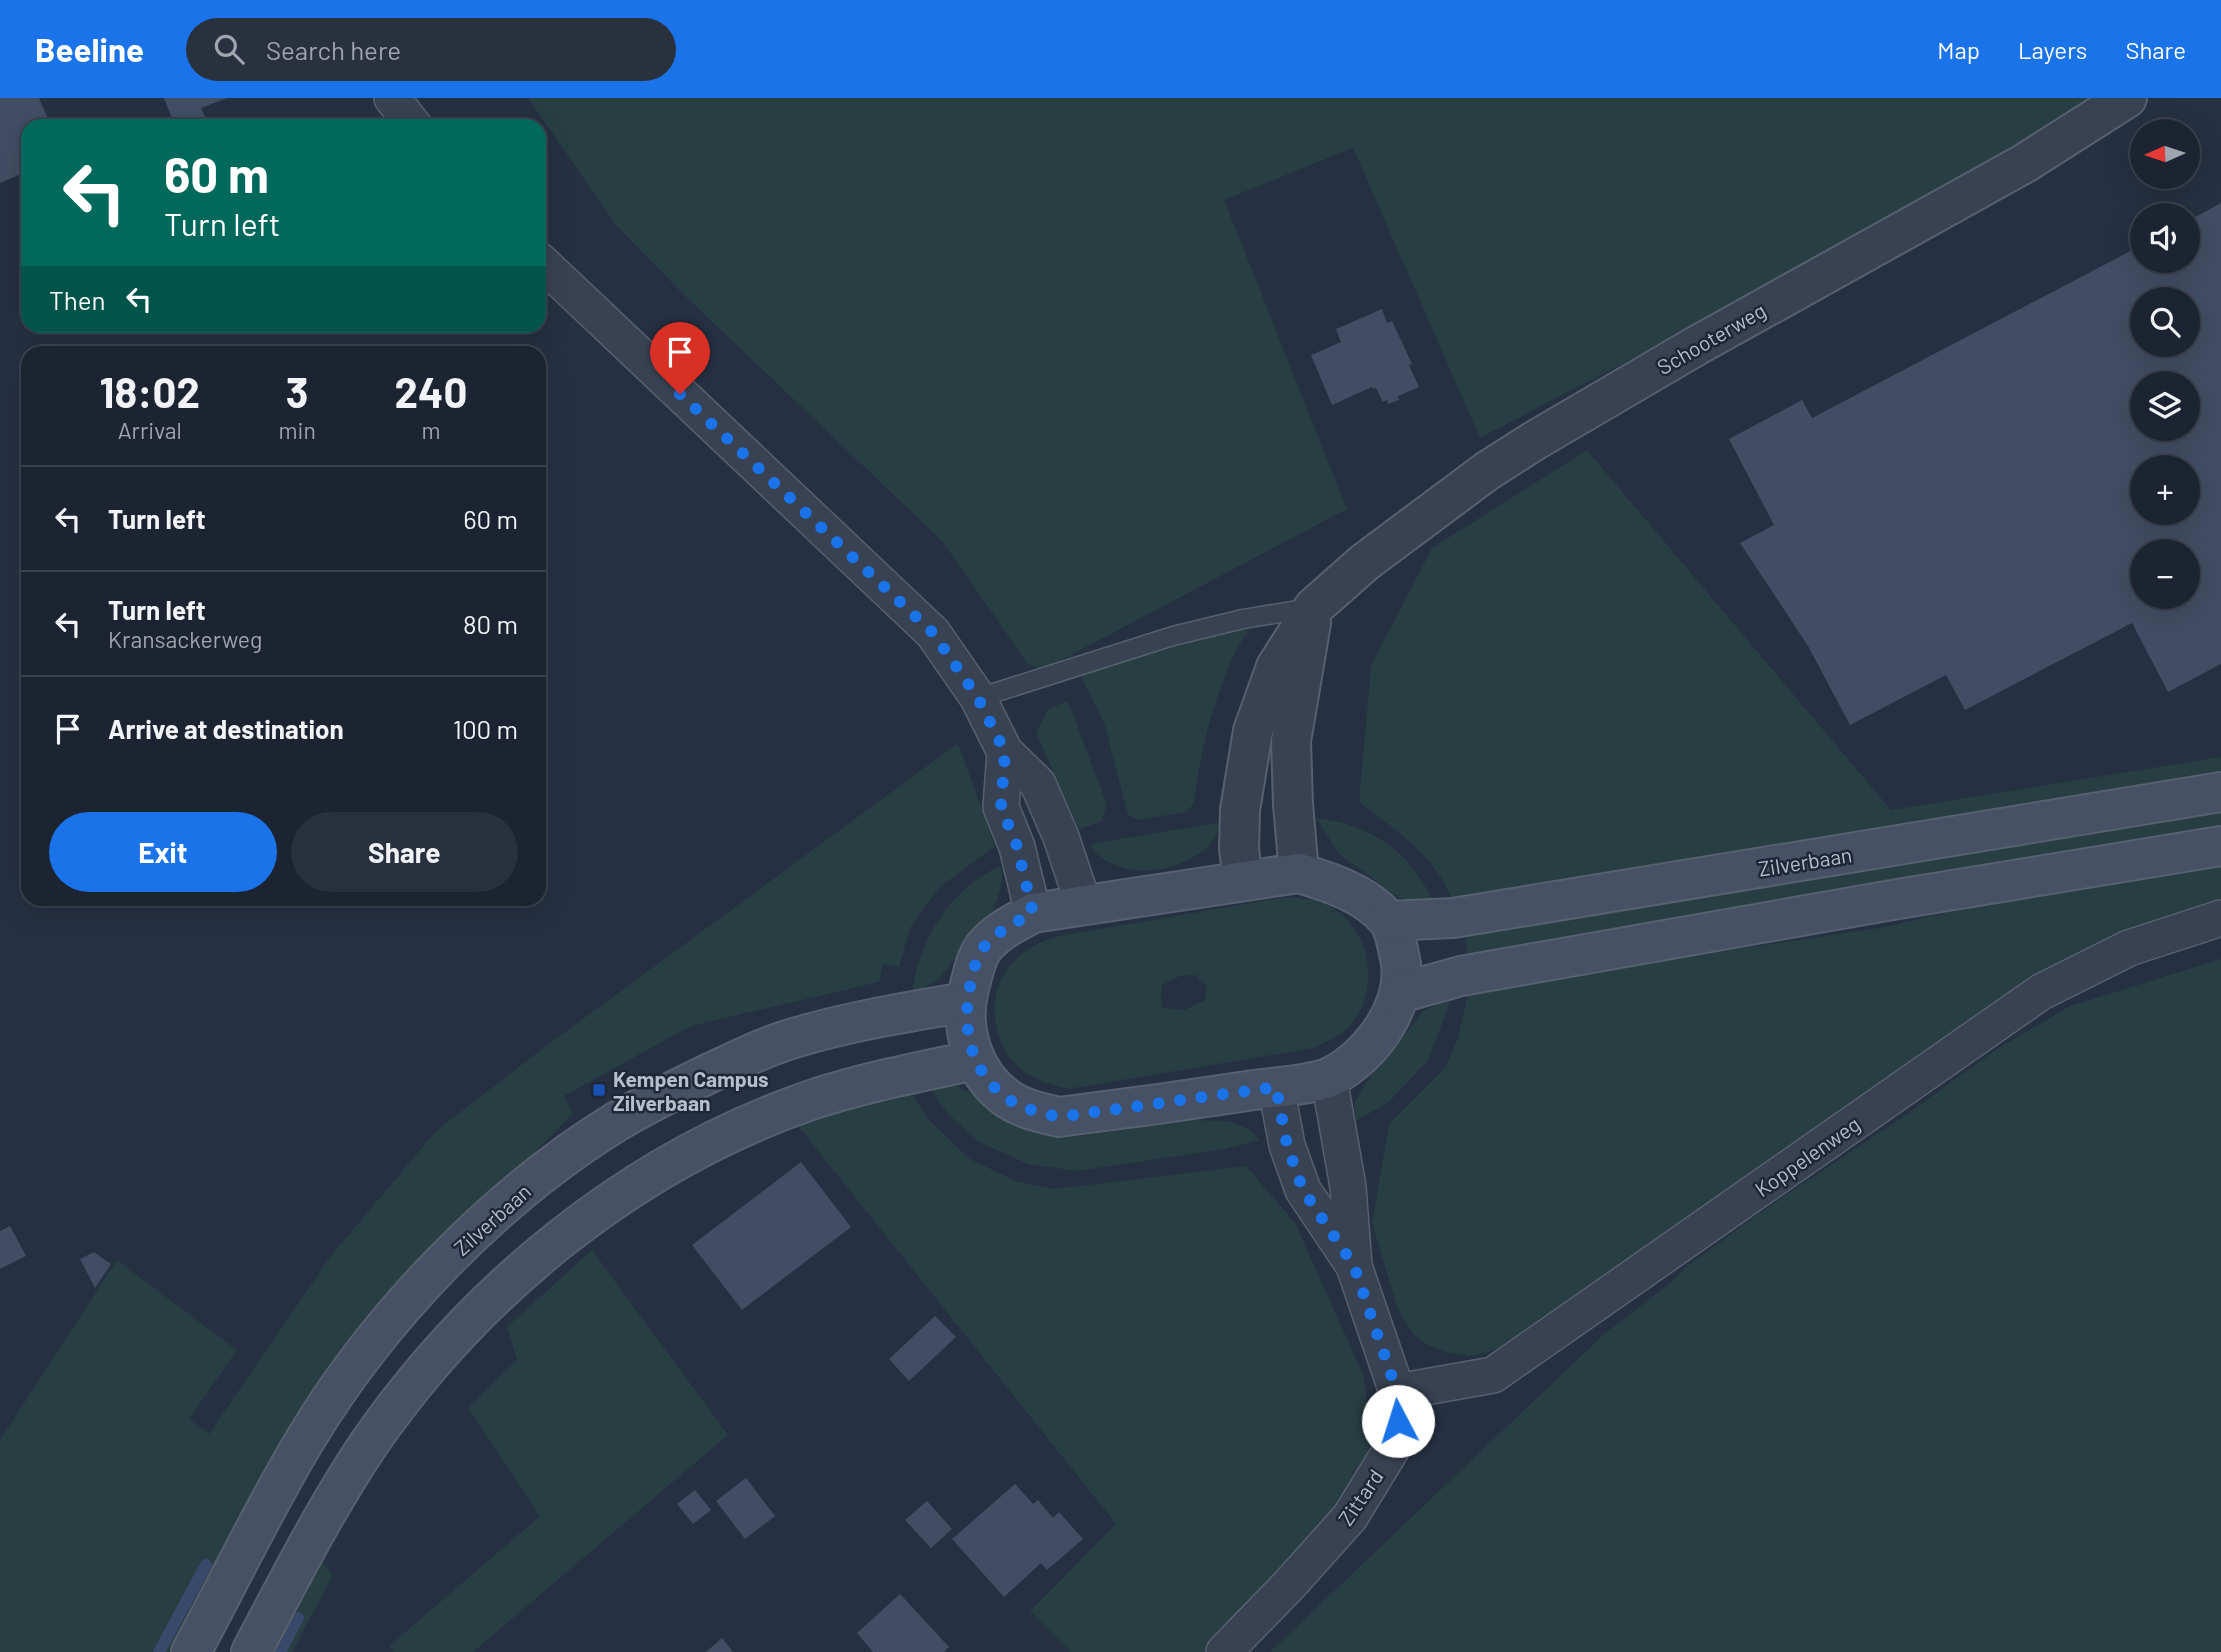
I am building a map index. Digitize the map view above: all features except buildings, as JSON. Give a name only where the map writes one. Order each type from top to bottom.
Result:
[{"type":"main road","name":"Zilverbaan","points":[[1389,921],[1453,918],[2221,792]]},
{"type":"main road","points":[[1400,993],[1461,976],[1539,962],[2221,846]]},
{"type":"main road","points":[[1299,873],[1339,886],[1366,901],[1389,921],[1401,958],[1400,993],[1383,1027],[1366,1051],[1347,1068],[1329,1078],[1059,1117],[1030,1110],[1008,1099],[989,1082],[975,1060],[967,1032],[967,1002],[973,973],[984,948],[1006,927],[1033,913],[1299,873]]},
{"type":"main road","name":"Zilverbaan","points":[[191,1652],[304,1440],[329,1403],[376,1338],[436,1270],[495,1213],[556,1164],[615,1122],[747,1056],[792,1038],[848,1024],[967,1002]]},
{"type":"main road","points":[[251,1652],[324,1515],[375,1436],[443,1350],[536,1258],[642,1180],[774,1114],[863,1084],[975,1060]]},
{"type":"street","points":[[392,98],[408,119]]},
{"type":"street","name":"Schooterweg","points":[[1242,881],[1240,810],[1253,731],[1276,667],[1314,607],[1402,532],[1496,465],[1696,346],[2025,163],[2127,98]]},
{"type":"street","points":[[546,267],[933,633],[978,698],[1005,752],[1038,784],[1061,837],[1084,906]]},
{"type":"street","points":[[1299,873],[1291,741],[1314,607]]},
{"type":"street","points":[[1005,752],[1001,807],[1017,846],[1033,913]]},
{"type":"street","name":"Koppelenweg","points":[[1397,1392],[1493,1375],[2041,992],[2129,948],[2221,918]]},
{"type":"street","name":"Zittard","points":[[1224,1652],[1350,1517],[1391,1450],[1398,1421],[1397,1392],[1354,1266],[1348,1187],[1329,1078]]},
{"type":"street","name":"Zittard","points":[[1276,1087],[1287,1145],[1303,1190],[1354,1266]]},
{"type":"lane","points":[[978,698],[1173,636],[1243,619],[1314,607]]},
{"type":"green space","points":[[528,98],[2095,98],[1927,205],[1480,438],[1353,148],[1224,200],[1347,509],[1052,665],[1039,669],[1027,663],[942,541],[684,295],[616,225],[546,124],[546,119],[543,119]]},
{"type":"green space","points":[[1587,450],[1891,810],[2221,757],[2221,782],[1455,906],[1442,879],[1423,855],[1359,802],[1371,666],[1432,548]]},
{"type":"green space","points":[[1265,606],[1236,650],[1219,692],[1203,748],[1194,804],[1185,812],[1139,820],[1128,815],[1104,723],[1080,674]]},
{"type":"green space","points":[[1068,701],[1107,805],[1101,822],[1079,829],[1036,733],[1048,709]]},
{"type":"green space","points":[[958,743],[995,846],[940,887],[910,928],[899,967],[883,964],[879,982],[691,1026],[564,1096],[573,1114],[468,1217],[180,1652],[0,1652],[0,1440],[117,1260],[237,1350],[189,1419],[209,1434],[330,1257],[436,1131],[546,1046]]},
{"type":"green space","points":[[2221,804],[2221,833],[1469,959],[1464,931]]},
{"type":"green space","points":[[1316,818],[1356,827],[1392,847],[1415,871],[1438,907],[1414,903],[1389,891],[1344,858]]},
{"type":"green space","points":[[1223,822],[1211,843],[1197,855],[1166,868],[1133,870],[1117,866],[1091,847],[1091,844]]},
{"type":"green space","points":[[2221,858],[2221,907],[2166,925],[1507,1345],[1468,1356],[1450,1353],[1429,1346],[1413,1334],[1398,1310],[1372,1223],[1389,1124],[1445,1068],[1458,1038],[1469,989],[1885,927],[2112,875]]},
{"type":"green space","points":[[1000,866],[1002,882],[992,911],[939,979],[912,994],[921,955],[940,918],[966,888]]},
{"type":"green space","points":[[1286,897],[1308,899],[1329,906],[1344,917],[1356,931],[1364,948],[1368,984],[1364,1002],[1356,1018],[1343,1032],[1314,1048],[1068,1089],[1033,1077],[1015,1064],[1002,1045],[995,1014],[995,997],[1008,968],[1032,947],[1064,935]],"holes":[[[1195,975],[1206,985],[1205,1000],[1184,1010],[1163,1008],[1162,985],[1180,976]]]},
{"type":"green space","points":[[2221,959],[2221,1652],[1270,1652],[1604,1334],[1669,1284],[1685,1268],[1761,1212],[1910,1112],[1997,1049],[2070,1006]]},
{"type":"green space","points":[[1451,999],[1429,1059],[1389,1102],[1356,1121],[1354,1103],[1375,1069],[1390,1055],[1423,1011]]},
{"type":"green space","points":[[926,1082],[957,1086],[1031,1129],[1075,1137],[1188,1120],[1228,1121],[1249,1129],[1260,1140],[1224,1149],[1077,1171],[1028,1164],[979,1142],[949,1115]]},
{"type":"green space","points":[[908,1088],[929,1120],[970,1159],[1018,1182],[1054,1189],[1246,1166],[1295,1223],[1363,1374],[1372,1436],[1352,1506],[1208,1652],[1071,1652],[1030,1611],[1116,1524],[795,1122]]},
{"type":"green space","points":[[592,1250],[728,1435],[473,1652],[393,1652],[389,1646],[540,1516],[468,1408],[517,1360],[507,1327]]},
{"type":"green space","points":[[315,1553],[333,1575],[292,1652],[263,1652]]},
{"type":"waterway","points":[[159,1652],[206,1565]]},
{"type":"waterway","points":[[280,1652],[298,1618]]},
{"type":"place","name":"Kempen Campus Zilverbaan","points":[[599,1090]]},
{"type":"route","points":[[680,394],[933,633],[978,698],[1005,752],[1001,807],[1017,846],[1033,913],[1006,927],[984,948],[973,973],[967,1002],[967,1032],[975,1060],[989,1082],[1008,1099],[1030,1110],[1059,1117],[1276,1087],[1287,1145],[1303,1190],[1354,1266],[1397,1392],[1398,1421]]}]
